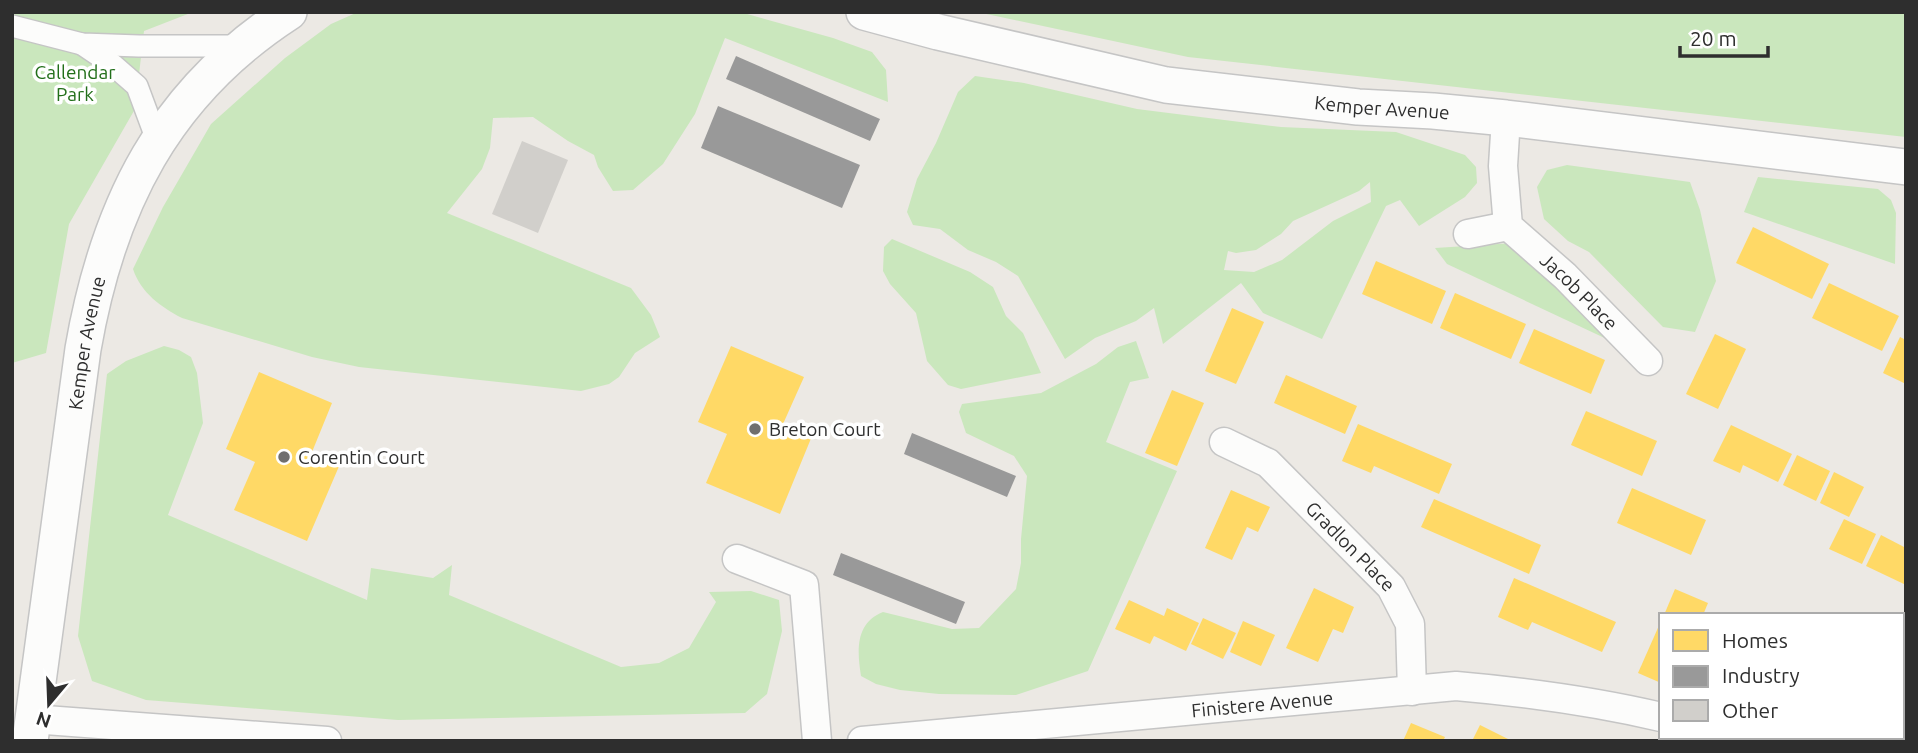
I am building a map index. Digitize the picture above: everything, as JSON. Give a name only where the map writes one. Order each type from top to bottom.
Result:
[{"type":"street","name":"Kemper Avenue","points":[[31,730],[79,375],[92,299],[123,205],[157,141],[184,103],[242,46],[289,12]]},
{"type":"street","name":"Kemper Avenue","points":[[864,12],[1166,85],[1358,107],[1506,118],[1906,167]]},
{"type":"street","points":[[12,26],[82,44],[242,46]]},
{"type":"street","points":[[82,44],[113,65],[137,86],[157,141]]},
{"type":"street","points":[[1468,234],[1508,226],[1503,166],[1506,118]]},
{"type":"street","name":"Jacob Place","points":[[1508,226],[1565,276],[1648,361]]},
{"type":"street","name":"Gradlon Place","points":[[1224,442],[1268,463],[1391,587],[1410,624],[1412,691]]},
{"type":"street","points":[[737,559],[804,585],[817,741]]},
{"type":"street","name":"Finistere Avenue","points":[[862,741],[1456,686],[1528,692],[1593,702],[1659,717]]},
{"type":"street","points":[[31,730],[327,741]]},
{"type":"green space","name":"Callendar Park","points":[[12,12],[193,12],[144,31],[135,109],[69,224],[46,353],[12,363]]},
{"type":"green space","points":[[358,12],[740,12],[872,52],[886,70],[888,102],[725,38],[695,114],[663,164],[633,190],[613,191],[594,155],[533,117],[493,118],[490,148],[482,169],[447,213],[631,288],[651,315],[660,337],[635,353],[619,377],[609,384],[581,391],[359,367],[312,357],[182,318],[167,309],[146,292],[133,269],[163,207],[211,124],[285,58],[331,24]]},
{"type":"green space","points":[[977,12],[1906,12],[1906,137],[1188,57]]},
{"type":"green space","points":[[975,76],[1024,83],[1137,109],[1281,127],[1396,132],[1465,155],[1476,167],[1477,183],[1465,197],[1419,226],[1400,200],[1386,206],[1322,339],[1263,313],[1241,283],[1163,344],[1154,308],[1136,321],[1095,338],[1065,359],[1018,276],[996,262],[968,250],[940,229],[913,225],[907,212],[917,179],[958,92]],"holes":[[[1370,182],[1371,202],[1333,221],[1282,260],[1254,272],[1224,270],[1228,251],[1236,253],[1256,250],[1281,234],[1293,221],[1359,191]]]},
{"type":"green space","points":[[1567,165],[1690,182],[1700,210],[1716,281],[1695,332],[1663,327],[1589,252],[1568,241],[1544,219],[1537,187],[1547,170]]},
{"type":"green space","points":[[1758,177],[1878,189],[1891,200],[1896,213],[1895,264],[1744,212]]},
{"type":"green space","points":[[892,239],[970,272],[993,287],[1006,316],[1023,333],[1041,373],[961,389],[948,385],[927,361],[916,313],[890,284],[883,271],[884,247]]},
{"type":"green space","points":[[1514,243],[1611,341],[1447,264],[1435,248]]},
{"type":"green space","points":[[1136,341],[1149,378],[1130,382],[1106,442],[1177,471],[1088,671],[1016,695],[939,694],[900,690],[876,684],[861,676],[860,639],[867,623],[874,617],[883,612],[952,629],[979,628],[1016,589],[1021,563],[1027,476],[1014,456],[966,433],[959,412],[962,404],[1041,393],[1096,364],[1118,347]]},
{"type":"green space","points":[[164,346],[191,357],[197,373],[203,423],[168,515],[367,600],[371,568],[433,578],[452,565],[449,595],[621,667],[659,663],[689,648],[716,602],[709,592],[751,591],[779,600],[782,631],[767,694],[745,713],[398,720],[146,700],[92,681],[78,636],[107,374],[126,361]]},
{"type":"green space","points":[[1771,739],[1903,741],[1775,741]]},
{"type":"building: Homes","points":[[1753,227],[1829,264],[1812,299],[1736,263]]},
{"type":"building: Homes","points":[[1376,261],[1446,291],[1432,324],[1362,294]]},
{"type":"building: Homes","points":[[1829,283],[1899,316],[1882,351],[1812,318]]},
{"type":"building: Homes","points":[[1455,293],[1526,324],[1511,359],[1440,328]]},
{"type":"building: Homes","points":[[1232,308],[1264,322],[1236,384],[1205,371]]},
{"type":"building: Homes","points":[[1534,329],[1605,360],[1591,394],[1519,363]]},
{"type":"building: Homes","points":[[1715,334],[1746,349],[1718,409],[1686,394]]},
{"type":"building: Homes","points":[[1900,337],[1906,340],[1906,384],[1883,373]]},
{"type":"building: Homes","name":"Breton Court","points":[[731,346],[804,377],[783,424],[812,436],[780,514],[706,483],[727,434],[698,422]]},
{"type":"building: Homes","name":"Corentin Court","points":[[259,372],[332,403],[312,452],[340,464],[307,541],[234,510],[255,462],[226,449]]},
{"type":"building: Homes","points":[[1286,375],[1357,406],[1345,434],[1274,403]]},
{"type":"building: Homes","points":[[1172,390],[1204,403],[1177,466],[1145,453]]},
{"type":"building: Homes","points":[[1586,411],[1657,441],[1642,476],[1571,445]]},
{"type":"building: Homes","points":[[1358,424],[1452,464],[1439,494],[1374,466],[1371,473],[1342,461]]},
{"type":"building: Homes","points":[[1731,425],[1792,454],[1778,482],[1743,465],[1740,473],[1713,461]]},
{"type":"building: Homes","points":[[1797,455],[1830,471],[1816,501],[1783,485]]},
{"type":"building: Homes","points":[[1834,472],[1864,487],[1849,517],[1820,503]]},
{"type":"building: Homes","points":[[1632,488],[1706,520],[1691,555],[1617,523]]},
{"type":"building: Homes","points":[[1231,490],[1270,507],[1258,532],[1247,527],[1232,560],[1205,548]]},
{"type":"building: Homes","points":[[1434,499],[1541,545],[1529,574],[1421,527]]},
{"type":"building: Homes","points":[[1844,519],[1876,534],[1862,564],[1829,549]]},
{"type":"building: Homes","points":[[1881,535],[1906,548],[1906,585],[1866,566]]},
{"type":"building: Homes","points":[[1514,578],[1616,622],[1602,652],[1532,622],[1528,630],[1498,617]]},
{"type":"building: Homes","points":[[1314,588],[1354,607],[1343,633],[1333,629],[1318,662],[1286,648]]},
{"type":"building: Homes","points":[[1675,589],[1708,603],[1704,613],[1665,613]]},
{"type":"building: Homes","points":[[1129,600],[1164,616],[1167,608],[1199,623],[1186,651],[1154,636],[1150,644],[1115,629]]},
{"type":"building: Homes","points":[[1203,618],[1236,633],[1223,659],[1191,644]]},
{"type":"building: Homes","points":[[1243,621],[1275,635],[1261,666],[1230,652]]},
{"type":"building: Homes","points":[[1659,626],[1659,682],[1638,673]]},
{"type":"building: Homes","points":[[1411,723],[1445,737],[1443,741],[1403,741]]},
{"type":"building: Homes","points":[[1480,725],[1512,741],[1472,741]]},
{"type":"building: Industry","points":[[736,56],[880,119],[870,141],[726,79]]},
{"type":"building: Industry","points":[[718,106],[860,165],[842,208],[701,148]]},
{"type":"building: Industry","points":[[912,433],[1016,476],[1007,497],[904,454]]},
{"type":"building: Industry","points":[[841,553],[965,602],[956,624],[833,575]]},
{"type":"building: Other","points":[[522,141],[568,160],[538,233],[492,214]]},
{"type":"place","name":"Breton Court","points":[[755,429]]},
{"type":"place","name":"Corentin Court","points":[[284,457]]}]
